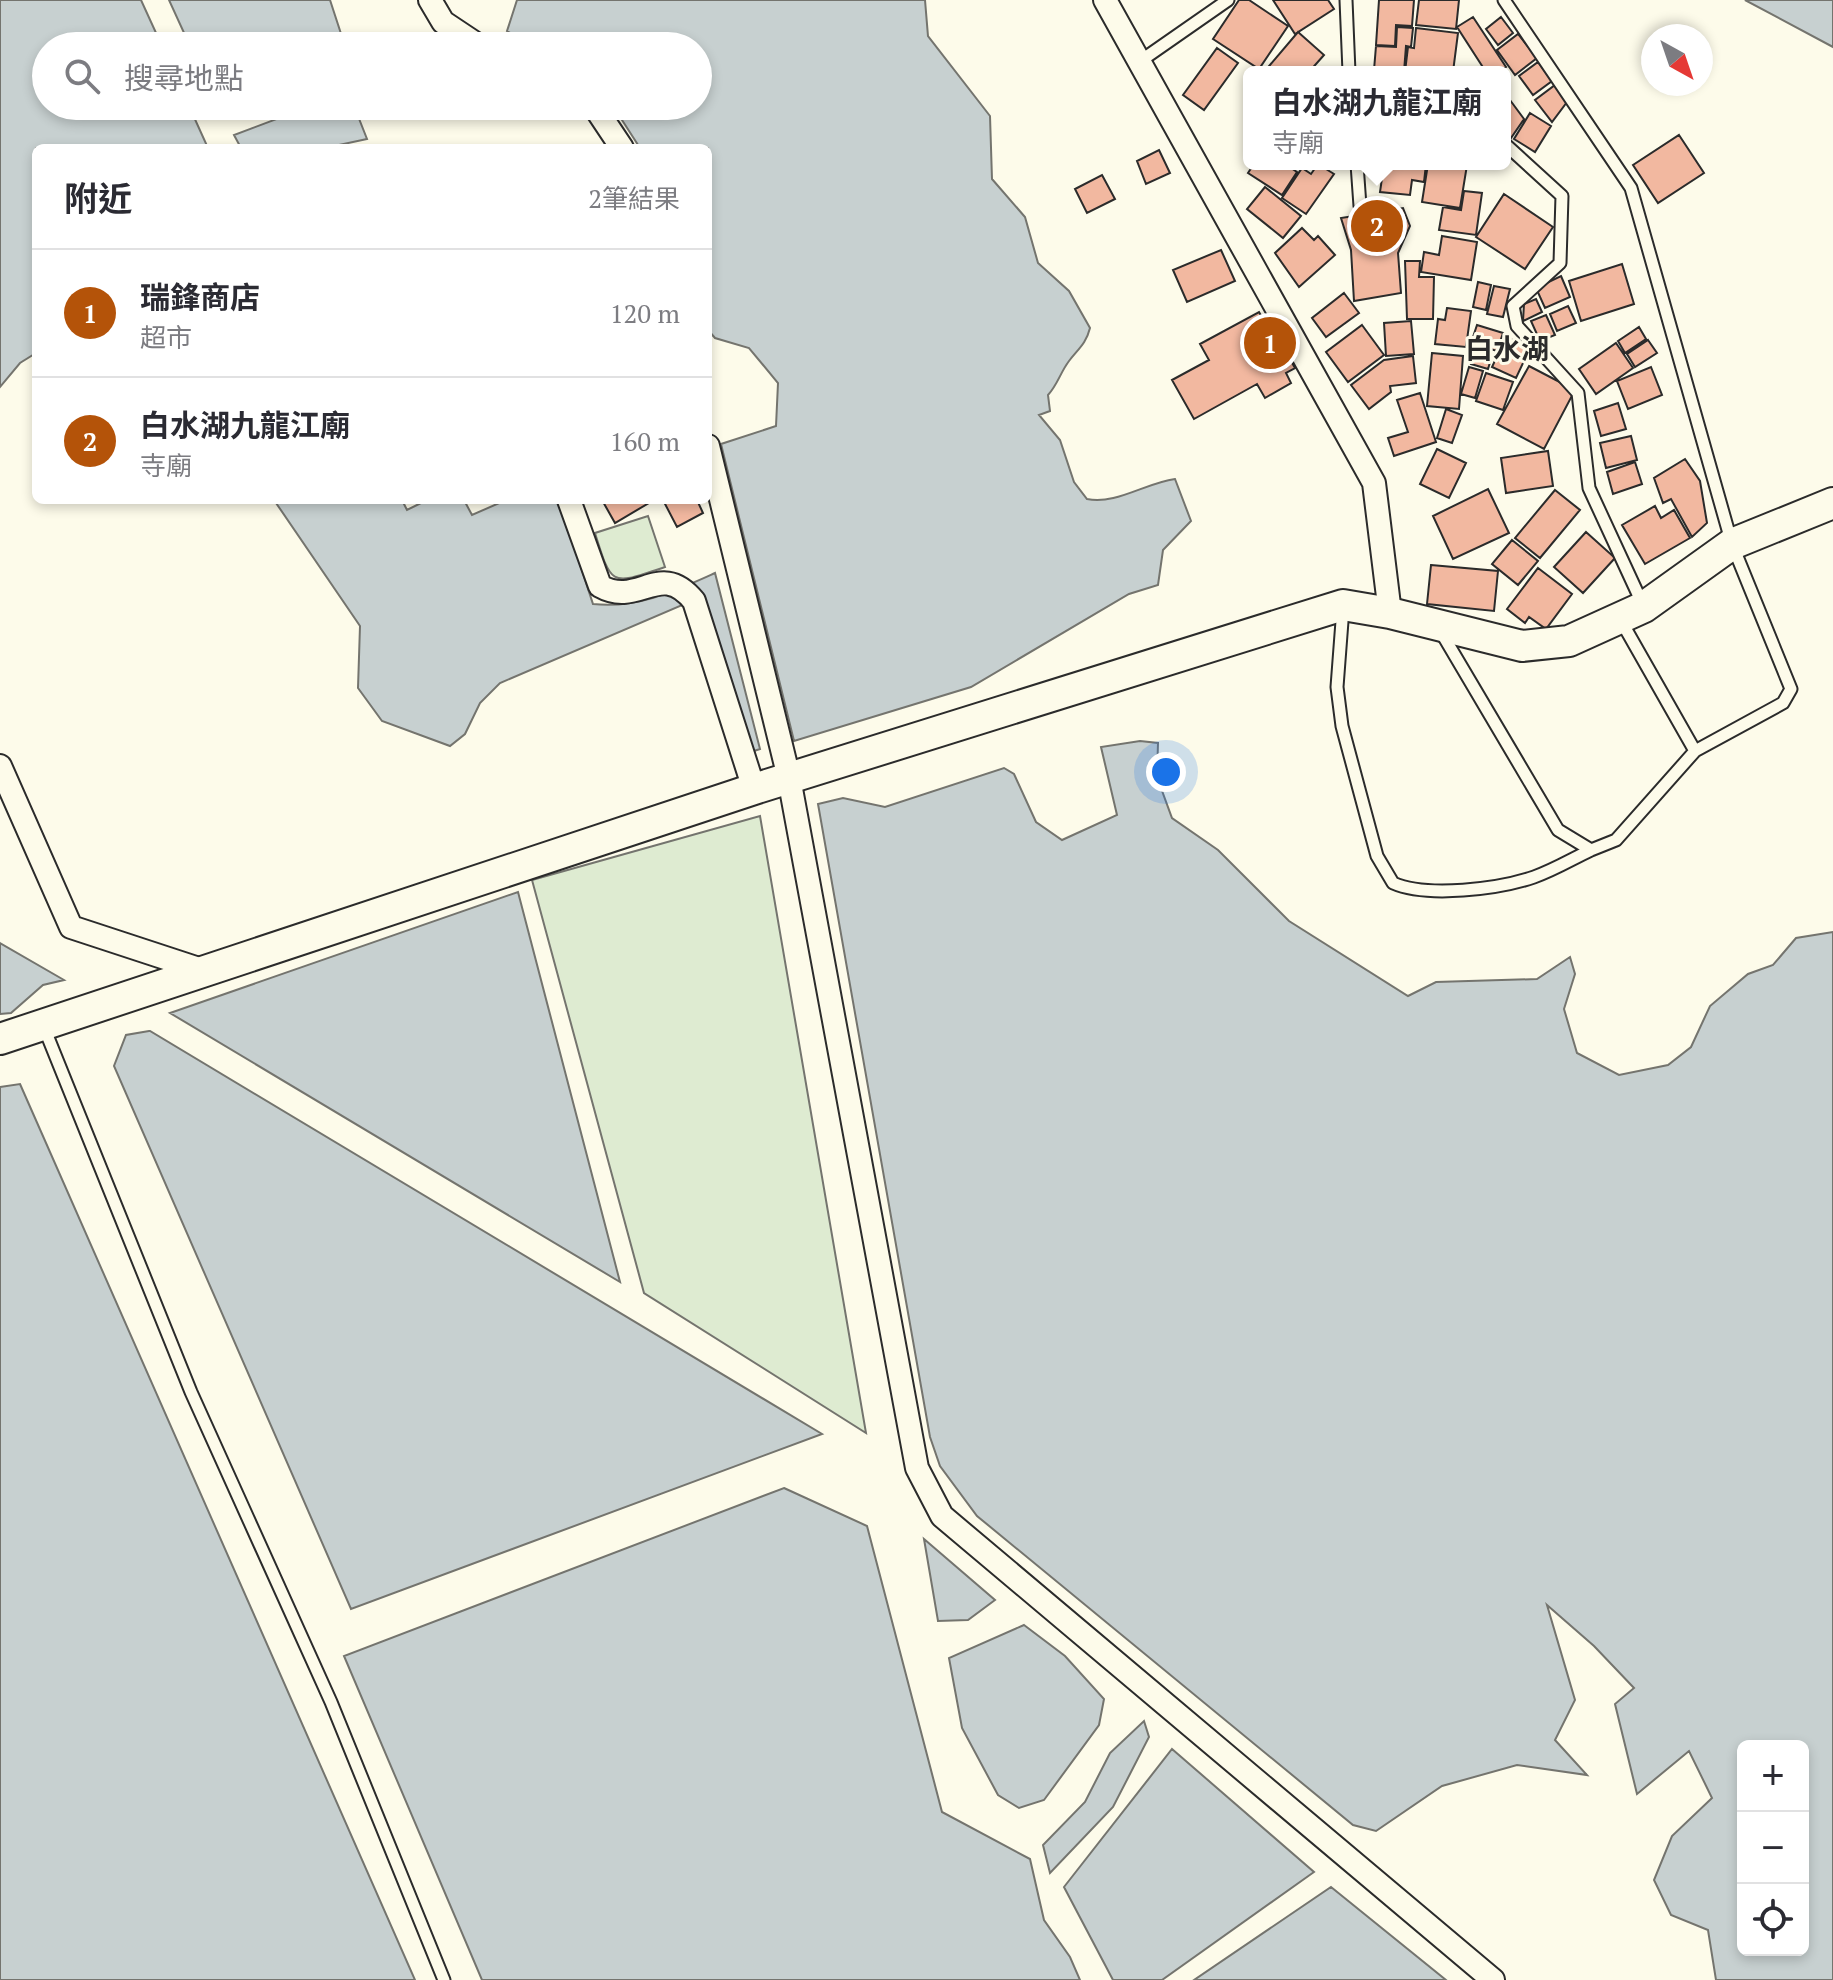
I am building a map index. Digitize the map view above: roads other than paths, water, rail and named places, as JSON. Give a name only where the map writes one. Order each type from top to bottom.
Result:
[{"type":"street","points":[[430,0],[443,22],[458,32]]},
{"type":"street","points":[[1105,0],[1374,483],[1390,613]]},
{"type":"street","points":[[603,120],[619,144]]},
{"type":"street","points":[[712,462],[789,778],[917,1468],[942,1516],[1493,1980]]},
{"type":"street","points":[[0,1039],[754,789],[1343,605],[1390,613],[1522,646],[1569,641],[1632,613],[1732,544],[1833,503]]},
{"type":"street","points":[[570,504],[600,586],[611,592],[669,582],[688,593],[754,789]]},
{"type":"street","points":[[0,766],[71,927],[205,971]]},
{"type":"lane","points":[[1139,62],[1228,0]]},
{"type":"lane","points":[[1346,0],[1349,66]]},
{"type":"lane","points":[[1343,605],[1337,687],[1342,726],[1377,856],[1393,883],[1424,891],[1509,884],[1537,876],[1616,840],[1695,751],[1783,703],[1791,689],[1732,544],[1631,188],[1504,0]]},
{"type":"lane","points":[[1511,149],[1562,196],[1560,263],[1513,306],[1517,326],[1578,393],[1589,488],[1632,613],[1695,751]]},
{"type":"lane","points":[[1357,170],[1360,206]]},
{"type":"lane","points":[[1437,625],[1558,830],[1591,850]]},
{"type":"lane","points":[[43,1025],[191,1392],[331,1702],[444,1980]]},
{"type":"place","name":"白水湖九龍江廟","points":[[1377,226]]},
{"type":"place","name":"瑞鋒商店","points":[[1270,343]]},
{"type":"district","name":"白水湖","points":[[1507,349]]}]
